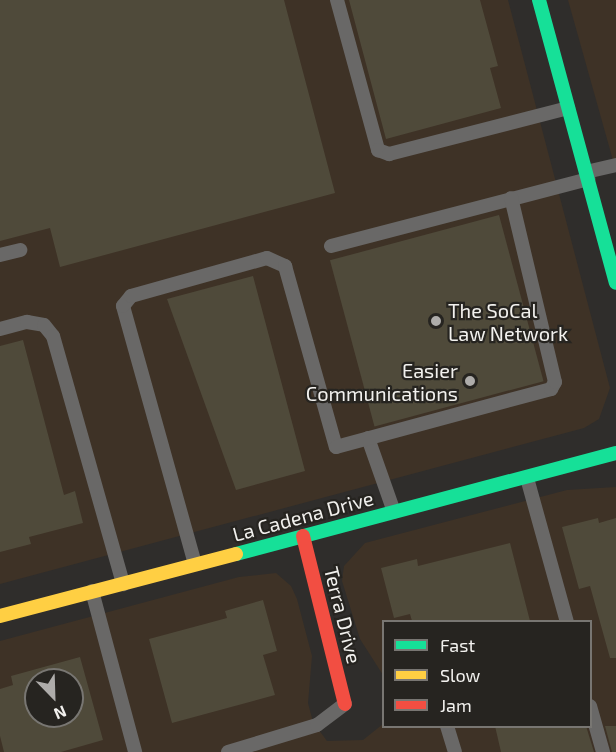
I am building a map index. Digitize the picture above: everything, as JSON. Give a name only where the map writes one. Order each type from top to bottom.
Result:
[{"type":"street","points":[[539,0],[616,283]]},
{"type":"street","name":"La Cadena Drive","points":[[0,616],[616,453]]},
{"type":"street","name":"Terra Drive","points":[[303,536],[345,704]]},
{"type":"lane","points":[[337,0],[378,150],[389,154],[568,108]]},
{"type":"lane","points":[[331,246],[511,198],[616,165]]},
{"type":"lane","points":[[195,564],[123,306],[131,296],[267,258],[285,266],[336,447],[551,389],[555,382],[511,198]]},
{"type":"lane","points":[[0,255],[20,250]]},
{"type":"lane","points":[[0,329],[27,322],[44,325],[53,336],[123,584]]},
{"type":"lane","points":[[368,438],[394,513]]},
{"type":"lane","points":[[527,478],[567,620]]},
{"type":"lane","points":[[92,591],[135,752]]},
{"type":"lane","points":[[228,752],[281,745],[317,725],[345,704]]},
{"type":"lane","points":[[592,710],[603,752]]},
{"type":"lane","points":[[448,728],[455,752]]},
{"type":"shaded area","points":[[0,0],[508,0],[610,388],[599,419],[584,428],[0,584]]},
{"type":"shaded area","points":[[568,0],[616,0],[616,171]]},
{"type":"shaded area","points":[[616,487],[616,752],[0,752],[0,641],[239,577],[276,573],[291,586],[297,599],[312,656],[308,703],[313,722],[327,741],[363,740],[382,725],[382,728],[592,728],[592,620],[382,620],[382,673],[360,639],[342,581],[344,566],[365,543],[567,490]]},
{"type":"building","points":[[0,0],[284,0],[335,193],[60,267],[50,228],[0,241]]},
{"type":"building","points":[[349,0],[480,0],[498,66],[490,68],[501,108],[386,139]]},
{"type":"building","name":"The SoCal Law Network","points":[[499,215],[544,381],[374,426],[330,260]]},
{"type":"building","points":[[253,276],[305,471],[236,490],[167,299]]},
{"type":"building","points":[[23,340],[64,495],[75,491],[83,523],[29,537],[31,544],[0,552],[0,346]]},
{"type":"building","points":[[598,518],[599,523],[616,518],[616,658],[610,658],[590,586],[579,589],[562,527]]},
{"type":"building","points":[[510,543],[530,620],[412,620],[410,614],[394,618],[381,568],[417,559],[418,566]]},
{"type":"building","points":[[263,600],[277,651],[263,655],[275,695],[172,723],[149,639],[227,618],[225,611]]},
{"type":"building","points":[[80,657],[83,668],[40,668]]},
{"type":"building","points":[[84,671],[103,740],[61,752],[4,752],[0,736],[0,689],[13,685],[11,676],[24,672],[24,728],[84,728]]},
{"type":"building","points":[[605,726],[616,726],[616,752],[612,752]]},
{"type":"building","points":[[495,728],[587,728],[594,752],[501,752]]},
{"type":"traffic: fast","points":[[539,0],[616,283]]},
{"type":"traffic: fast","points":[[236,554],[616,453]]},
{"type":"traffic: slow","points":[[0,616],[236,554]]},
{"type":"traffic: jam","points":[[303,536],[345,704]]},
{"type":"place","name":"The SoCal Law Network","points":[[436,321]]},
{"type":"place","name":"Easier Communications","points":[[470,381]]}]
